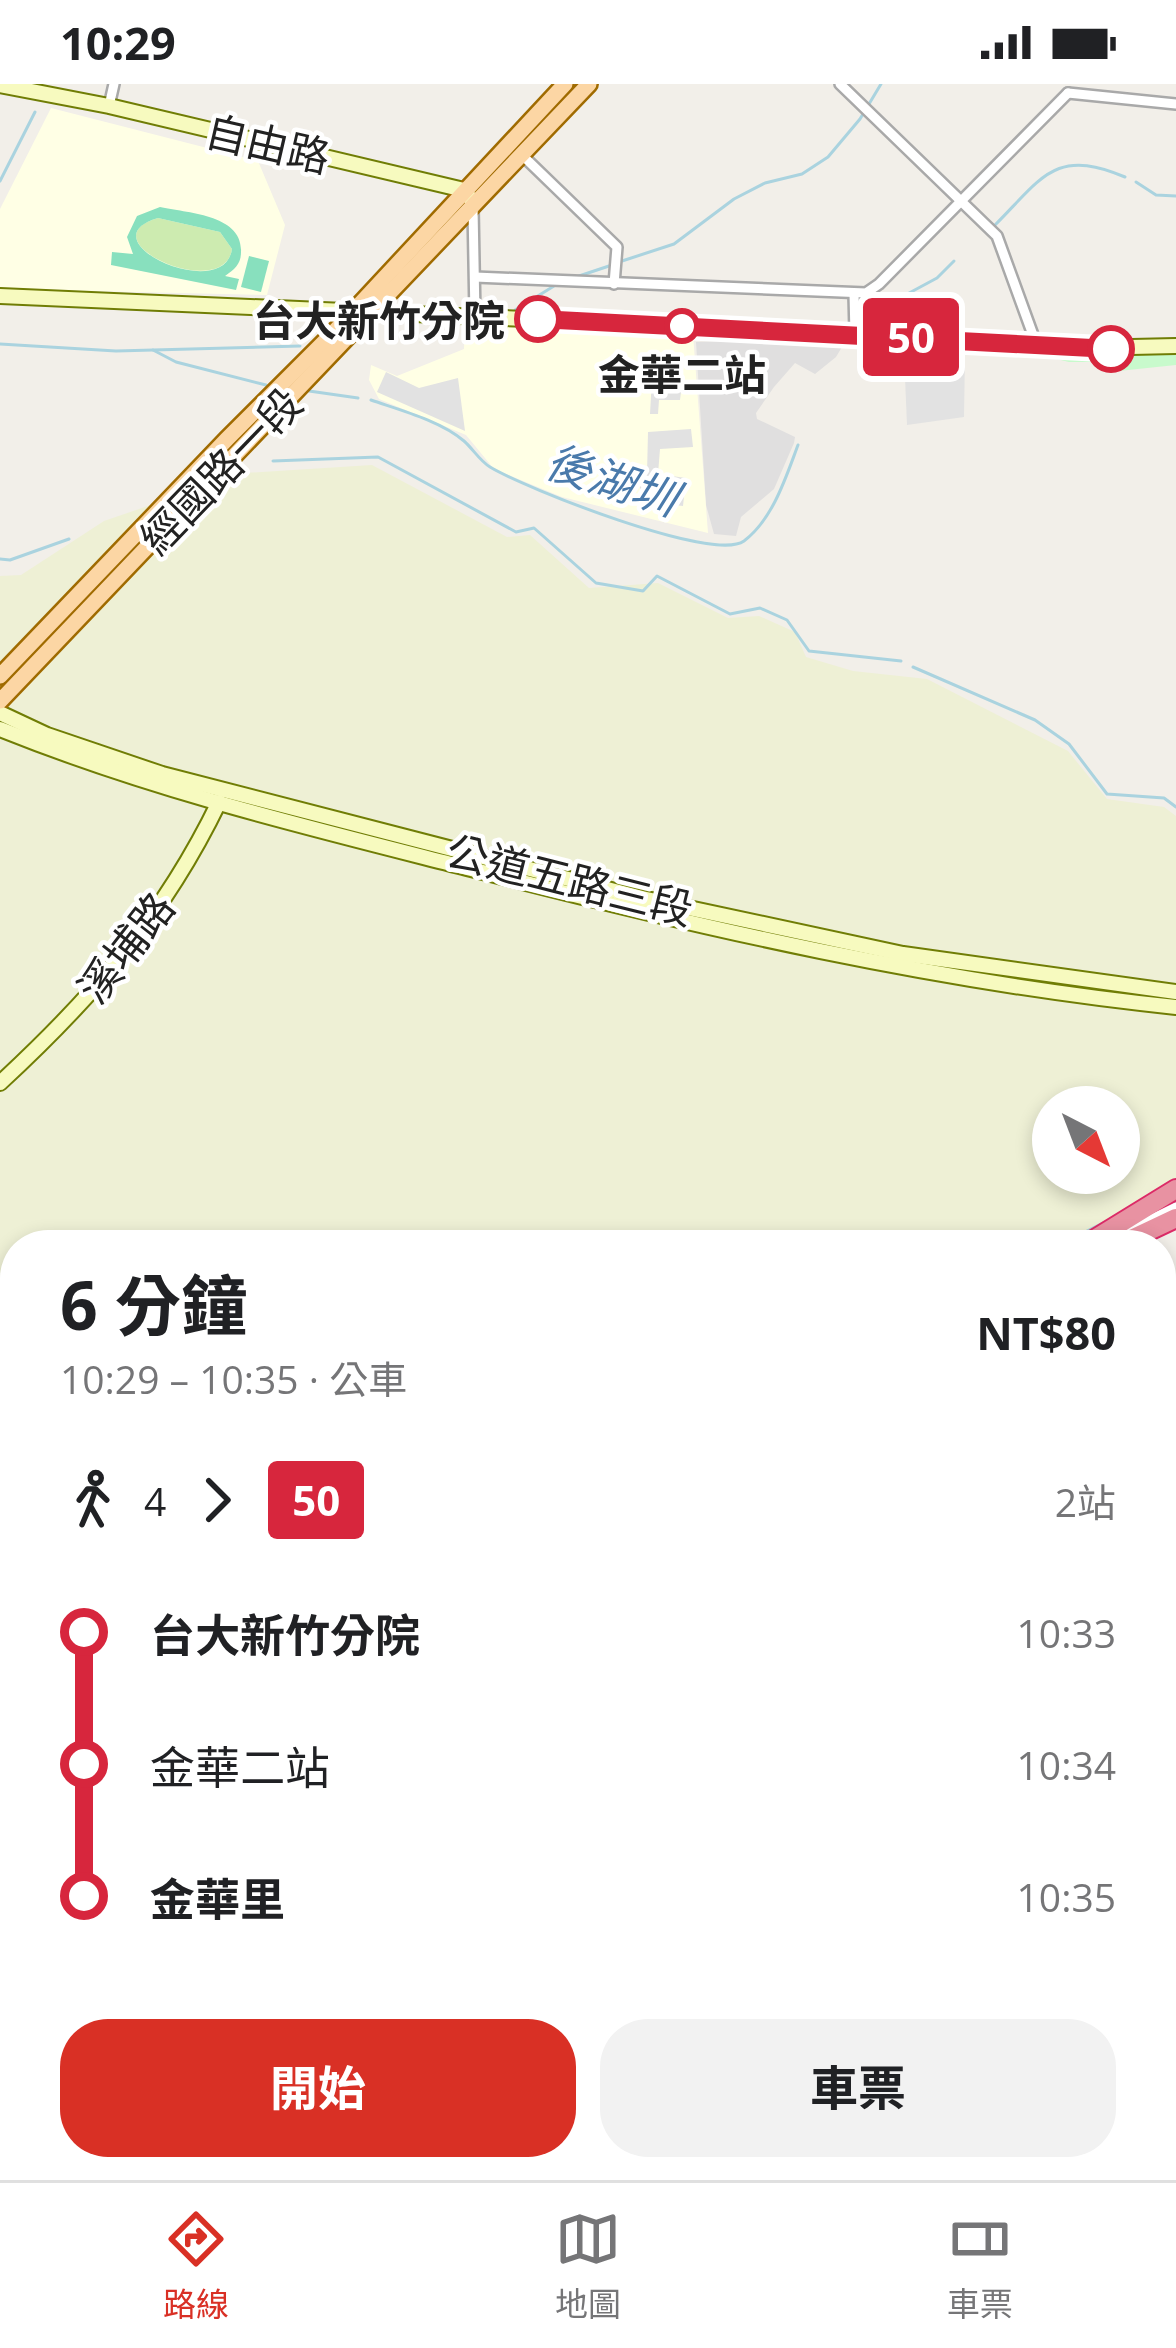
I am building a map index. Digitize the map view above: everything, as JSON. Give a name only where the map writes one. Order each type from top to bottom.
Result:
[{"type":"highway","points":[[1109,1230],[1176,1189]]},
{"type":"highway","points":[[1147,1230],[1176,1218]]},
{"type":"main road","name":"經國路一段","points":[[0,701],[373,311],[565,84]]},
{"type":"main road","name":"經國路一段","points":[[0,676],[352,311],[589,84]]},
{"type":"street","points":[[109,106],[114,84]]},
{"type":"street","points":[[840,84],[997,236],[1037,346]]},
{"type":"street","name":"自由路","points":[[0,85],[109,106],[469,196]]},
{"type":"street","points":[[475,277],[854,294],[879,284],[1068,89],[1176,104]]},
{"type":"street","points":[[521,154],[617,247],[614,284]]},
{"type":"street","points":[[469,196],[475,316]]},
{"type":"street","points":[[854,294],[855,334]]},
{"type":"street","points":[[0,296],[1037,346],[1135,350],[1176,346]]},
{"type":"street","name":"公道五路三段","points":[[0,712],[221,799]]},
{"type":"street","name":"公道五路三段","points":[[0,729],[84,763],[221,799],[783,931],[997,975],[1150,996],[1176,1009]]},
{"type":"street","name":"溪埔路","points":[[0,1083],[88,998],[135,944],[173,887],[221,799]]},
{"type":"street","name":"公道五路三段","points":[[1150,996],[1176,990]]},
{"type":"street","points":[[1139,1230],[1176,1207]]},
{"type":"shaded area","points":[[51,108],[258,161],[285,225],[267,295],[0,289],[0,209]]},
{"type":"shaded area","points":[[465,323],[693,334],[708,533],[562,497],[494,469],[466,435],[379,399],[369,380],[371,365],[397,376],[464,349]]},
{"type":"shaded area","points":[[848,337],[836,357],[815,374],[795,363],[756,413],[757,419],[795,437],[794,443],[774,489],[741,517],[736,536],[714,534],[706,505],[696,342]]},
{"type":"shaded area","points":[[904,354],[965,355],[964,417],[907,425]]},
{"type":"shaded area","points":[[386,372],[419,388],[458,378],[465,431],[377,392]]},
{"type":"shaded area","points":[[652,378],[657,385],[682,384],[680,400],[659,400],[658,414],[650,414]]},
{"type":"shaded area","points":[[691,429],[693,447],[660,449],[658,474],[686,478],[683,506],[640,501],[640,475],[647,474],[648,432]]},
{"type":"shaded area","points":[[372,465],[507,537],[530,535],[589,588],[658,583],[728,618],[759,616],[795,632],[806,657],[853,671],[927,679],[1068,751],[1107,799],[1164,807],[1176,816],[1176,1182],[1098,1230],[0,1230],[0,576],[21,575],[104,521],[244,473]]},
{"type":"green space","points":[[160,207],[211,218],[233,230],[241,256],[225,276],[239,279],[236,290],[111,265],[112,252],[133,254],[127,237],[137,216]],"holes":[[[158,218],[220,232],[232,249],[223,265],[207,271],[164,263],[137,240],[139,228]]]},
{"type":"green space","points":[[158,218],[220,232],[232,249],[223,264],[207,270],[164,262],[146,252],[137,240],[139,228]]},
{"type":"green space","points":[[249,256],[269,261],[261,292],[241,287]]},
{"type":"green space","points":[[1036,348],[1176,350],[1176,365],[1109,372],[1100,362],[1069,362],[1036,354]]},
{"type":"waterway","points":[[622,261],[674,244],[734,199],[765,183],[802,174],[828,157],[881,84]]},
{"type":"waterway","points":[[0,181],[35,112]]},
{"type":"waterway","name":"後湖圳","points":[[995,225],[1051,172],[1082,165],[1125,177]]},
{"type":"waterway","name":"後湖圳","points":[[1136,182],[1156,195],[1176,196]]},
{"type":"waterway","name":"後湖圳","points":[[885,306],[937,278],[954,261]]},
{"type":"waterway","points":[[579,276],[609,266]]},
{"type":"waterway","points":[[515,310],[554,286]]},
{"type":"waterway","name":"後湖圳","points":[[0,344],[116,351],[300,346]]},
{"type":"waterway","name":"後湖圳","points":[[153,350],[176,362],[266,385]]},
{"type":"waterway","name":"後湖圳","points":[[309,391],[358,398]]},
{"type":"waterway","name":"後湖圳","points":[[371,400],[444,428],[490,467],[540,491],[696,542],[726,545],[744,541],[754,532],[777,497],[798,445]]},
{"type":"waterway","points":[[273,461],[378,457],[516,532],[534,528],[596,583],[643,591],[657,576],[730,614],[760,608],[787,620],[809,651],[901,661]]},
{"type":"waterway","points":[[186,520],[215,491]]},
{"type":"waterway","points":[[0,559],[10,560],[69,539]]},
{"type":"waterway","points":[[913,667],[1035,720],[1069,744],[1107,794],[1164,798],[1176,807]]},
{"type":"waterway","points":[[1089,1230],[1105,1222]]},
{"type":"bus line","name":"50","points":[[538,319],[1111,349]]},
{"type":"place","name":"台大新竹分院","points":[[538,319]]},
{"type":"place","name":"金華二站","points":[[682,326]]}]
